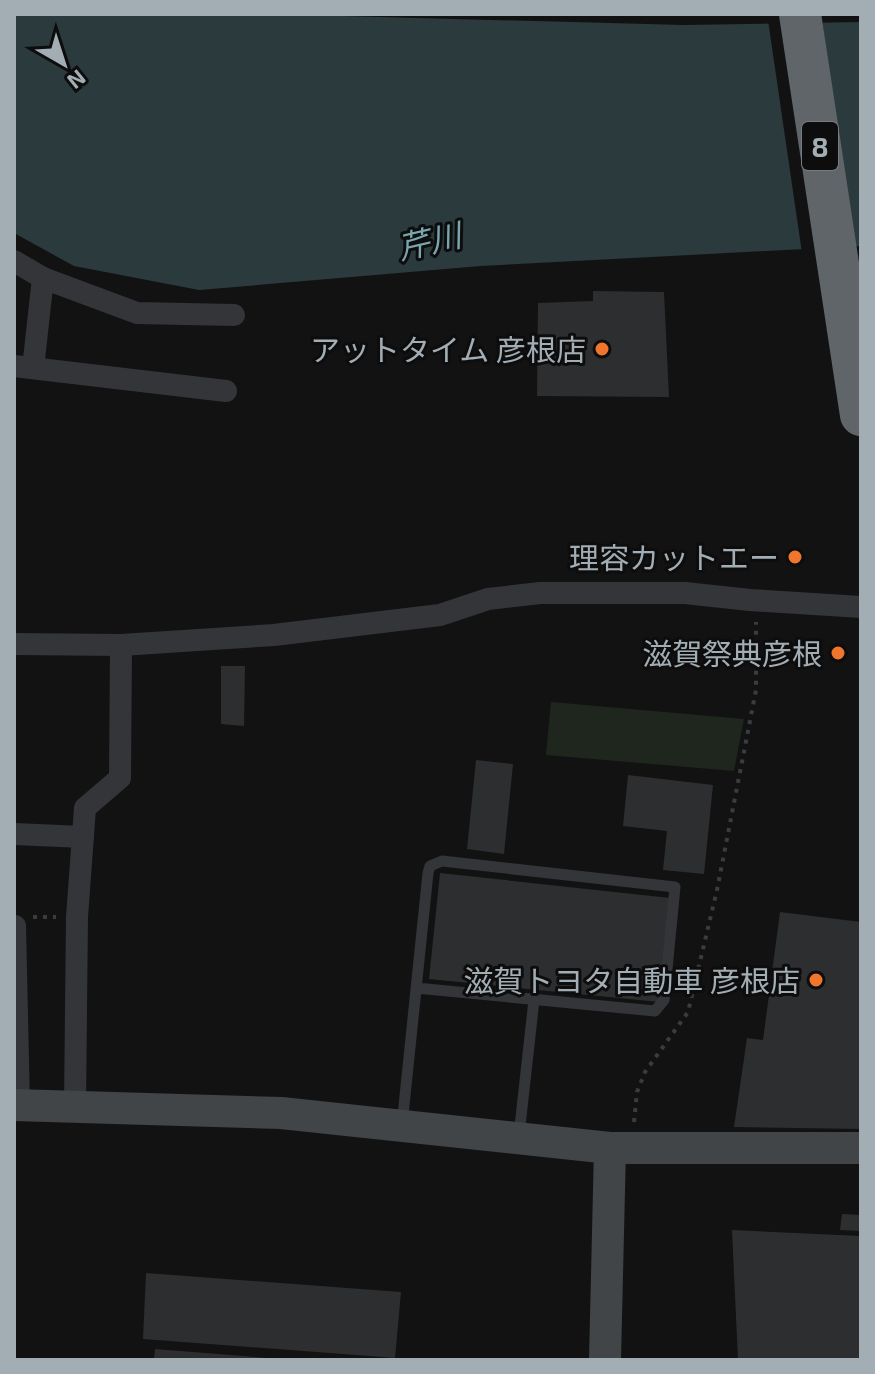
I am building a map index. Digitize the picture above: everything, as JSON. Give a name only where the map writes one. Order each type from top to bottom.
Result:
[{"type":"highway","name":"8","points":[[800,16],[839,275],[857,365],[861,415]]},
{"type":"street","points":[[14,261],[43,278],[137,313],[234,315]]},
{"type":"street","points":[[43,278],[24,367],[226,391]]},
{"type":"street","points":[[14,644],[253,641],[440,615],[488,599],[540,593],[685,593],[861,607]]},
{"type":"street","points":[[75,1106],[77,917],[85,808],[120,778],[121,645]]},
{"type":"street","points":[[14,834],[83,837]]},
{"type":"street","points":[[15,926],[16,1105],[281,1113],[519,1138],[861,1148]]},
{"type":"street","points":[[605,1360],[621,1141]]},
{"type":"lane","points":[[433,847],[436,862]]},
{"type":"lane","points":[[402,1125],[416,988],[428,873],[430,866],[442,861],[675,887],[664,1000],[655,1011],[416,988]]},
{"type":"lane","points":[[519,1138],[534,1000]]},
{"type":"path","points":[[621,1141],[645,1072],[688,1012],[717,890],[756,690],[756,623],[750,600]]},
{"type":"path","points":[[15,926],[23,917],[77,917]]},
{"type":"shaded area","points":[[551,702],[744,719],[734,771],[546,755]]},
{"type":"water","name":"芹川","points":[[14,14],[268,14],[683,25],[861,22],[861,246],[481,266],[199,290],[74,266],[14,233]]},
{"type":"pier","points":[[822,19],[855,250],[802,253],[768,20]]},
{"type":"building","name":"アットタイム 彦根店","points":[[593,291],[664,292],[669,397],[537,396],[538,303],[593,301]]},
{"type":"building","points":[[221,666],[245,666],[244,726],[221,724]]},
{"type":"building","points":[[476,760],[513,764],[504,854],[467,849]]},
{"type":"building","points":[[628,775],[713,785],[704,874],[663,870],[667,831],[623,826]]},
{"type":"building","points":[[440,873],[670,898],[659,1002],[429,979]]},
{"type":"building","name":"滋賀トヨタ自動車 彦根店","points":[[780,912],[861,922],[861,1129],[734,1127],[747,1038],[763,1040]]},
{"type":"building","points":[[842,1214],[861,1215],[861,1231],[840,1230]]},
{"type":"building","points":[[732,1230],[861,1236],[861,1360],[738,1360]]},
{"type":"building","points":[[146,1273],[401,1292],[395,1358],[143,1339]]},
{"type":"building","points":[[155,1349],[267,1358],[267,1360],[154,1360]]},
{"type":"place","name":"アットタイム 彦根店","points":[[602,349]]},
{"type":"place","name":"理容カットエー","points":[[795,557]]},
{"type":"place","name":"滋賀祭典彦根","points":[[838,653]]},
{"type":"place","name":"滋賀トヨタ自動車 彦根店","points":[[816,980]]}]
